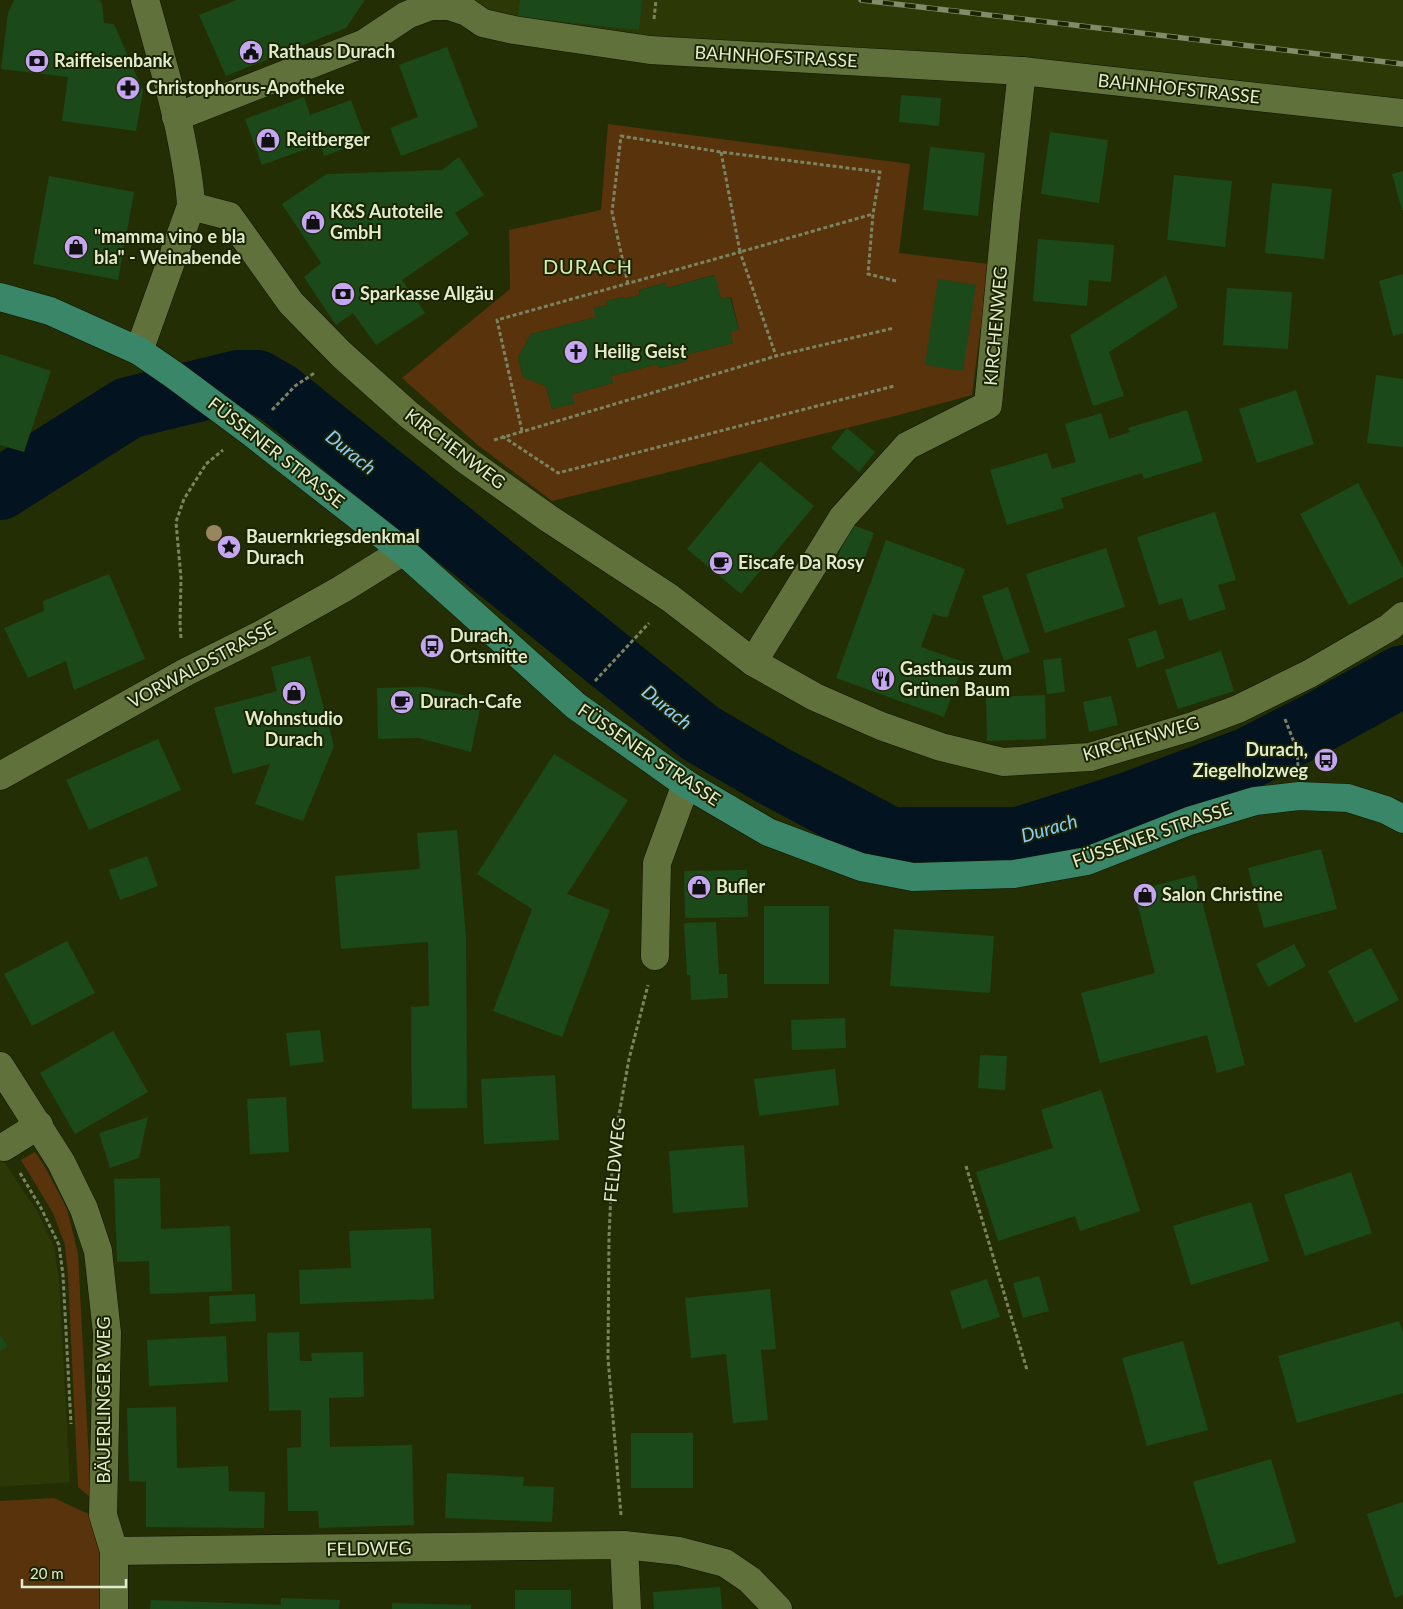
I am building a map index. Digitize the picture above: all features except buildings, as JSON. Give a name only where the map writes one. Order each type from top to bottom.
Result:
[{"type":"main road","name":"FÜSSENER STRASSE","points":[[0,297],[50,311],[139,351],[240,424],[404,551],[576,706],[686,784],[768,832],[861,867],[912,877],[1014,874],[1087,861],[1189,821],[1255,801],[1299,796],[1348,798],[1386,810],[1403,820]]},
{"type":"street","points":[[139,351],[191,206],[190,184],[176,117],[145,0]]},
{"type":"street","name":"BAHNHOFSTRASSE","points":[[176,117],[365,44],[407,15],[431,6],[468,6],[483,23],[514,30],[650,50],[1022,71],[1403,113]]},
{"type":"street","name":"KIRCHENWEG","points":[[753,662],[843,517],[907,446],[988,405],[1022,71]]},
{"type":"street","name":"KIRCHENWEG","points":[[191,206],[229,216],[290,302],[342,355],[408,414],[466,460],[548,518],[670,598],[753,662],[815,697],[881,726],[941,747],[1003,762],[1090,757],[1190,727],[1238,709],[1309,674],[1390,627],[1403,616]]},
{"type":"street","name":"VORWALDSTRASSE","points":[[0,776],[186,672],[262,634],[342,589],[404,551]]},
{"type":"street","points":[[655,956],[657,863],[686,784]]},
{"type":"street","name":"BÄUERLINGER WEG","points":[[0,1066],[61,1162],[80,1201],[98,1250],[107,1333],[103,1515],[114,1551],[114,1609]]},
{"type":"street","points":[[4,1147],[39,1125]]},
{"type":"street","points":[[627,1609],[624,1545],[679,1551],[725,1563],[750,1580],[778,1609]]},
{"type":"street","name":"FELDWEG","points":[[114,1551],[624,1545]]},
{"type":"path","points":[[628,284],[612,212],[621,136],[721,152],[880,172],[873,214],[868,274],[896,281]]},
{"type":"path","points":[[721,152],[740,252],[776,356]]},
{"type":"path","points":[[522,431],[498,320],[873,214]]},
{"type":"path","points":[[466,460],[478,446],[502,436],[636,399],[776,356],[894,328]]},
{"type":"path","points":[[186,672],[180,624],[181,578],[176,522],[184,499],[206,464],[240,424],[270,412],[295,386]]},
{"type":"path","points":[[502,436],[558,473],[894,386]]},
{"type":"path","points":[[590,686],[628,646]]},
{"type":"path","points":[[1285,720],[1297,750]]},
{"type":"path","name":"FELDWEG","points":[[624,1545],[608,1358],[611,1187],[614,1148],[629,1059],[655,956]]},
{"type":"path","points":[[4,1147],[41,1208],[58,1245],[63,1275],[71,1432]]},
{"type":"path","points":[[966,1166],[1027,1370]]},
{"type":"shaded area","points":[[473,0],[1403,0],[1403,102],[645,45],[485,20]]},
{"type":"shaded area","points":[[608,124],[910,164],[899,253],[989,264],[972,395],[899,415],[552,501],[479,446],[402,378],[510,289],[509,230],[601,210]],"holes":[[[714,275],[721,299],[731,297],[739,329],[730,332],[733,343],[685,355],[687,361],[659,368],[658,364],[611,376],[613,383],[572,394],[574,403],[552,409],[546,386],[523,377],[518,357],[531,334],[596,317],[594,308],[607,305],[607,301],[640,295],[639,290],[665,283],[667,288]]]},
{"type":"shaded area","points":[[35,1152],[67,1209],[78,1254],[91,1498],[78,1487],[65,1245],[53,1213],[21,1160]]},
{"type":"shaded area","points":[[0,1156],[37,1211],[54,1247],[59,1279],[70,1482],[0,1487]]},
{"type":"shaded area","points":[[54,1498],[95,1517],[105,1553],[105,1609],[0,1609],[0,1501]]},
{"type":"waterway","name":"Durach","points":[[0,489],[128,408],[238,381],[257,381],[278,393],[700,733],[772,775],[890,838],[1019,838],[1129,803],[1249,758],[1403,676]]},
{"type":"railway","points":[[861,0],[1403,64]]},
{"type":"place","name":"Rathaus Durach","points":[[251,52]]},
{"type":"place","name":"Raiffeisenbank","points":[[37,61]]},
{"type":"place","name":"Christophorus-Apotheke","points":[[128,88]]},
{"type":"place","name":"Reitberger","points":[[268,140]]},
{"type":"place","name":"K&S Autoteile GmbH","points":[[313,222]]},
{"type":"place","name":"\"mamma vino e bla bla\" - Weinabende","points":[[76,247]]},
{"type":"place","name":"Sparkasse Allgäu","points":[[343,294]]},
{"type":"place","name":"Heilig Geist","points":[[576,352]]},
{"type":"place","name":"Bauernkriegsdenkmal Durach","points":[[229,547]]},
{"type":"place","name":"Eiscafe Da Rosy","points":[[721,563]]},
{"type":"place","name":"Durach, Ortsmitte","points":[[432,646]]},
{"type":"place","name":"Gasthaus zum Grünen Baum","points":[[883,679]]},
{"type":"place","name":"Wohnstudio Durach","points":[[294,693]]},
{"type":"place","name":"Durach-Cafe","points":[[402,702]]},
{"type":"place","name":"Durach, Ziegelholzweg","points":[[1326,760]]},
{"type":"place","name":"Bufler","points":[[699,887]]},
{"type":"place","name":"Salon Christine","points":[[1145,895]]},
{"type":"district","name":"DURACH","points":[[588,267]]}]
